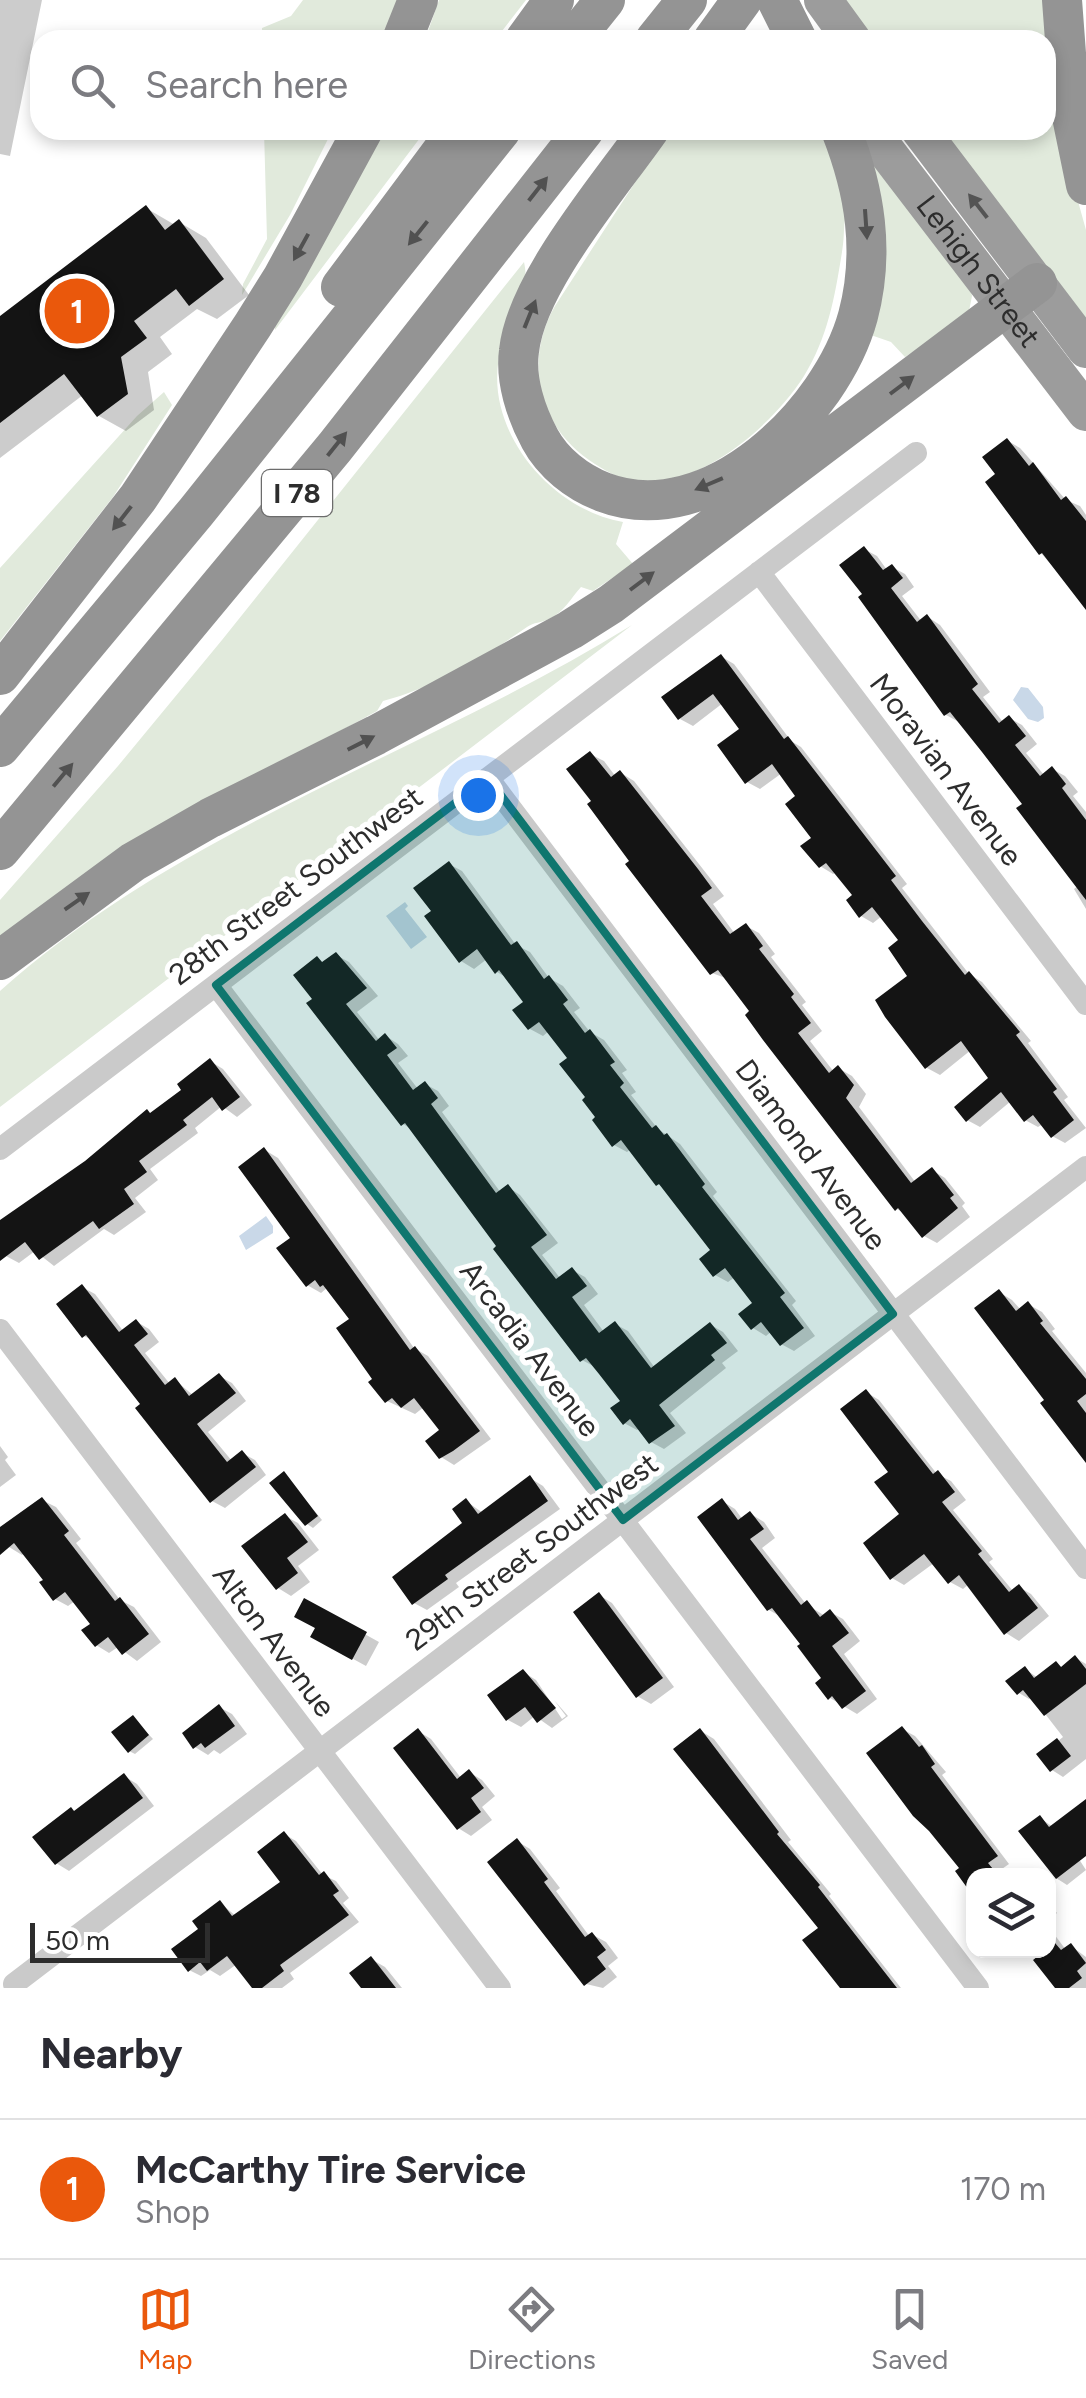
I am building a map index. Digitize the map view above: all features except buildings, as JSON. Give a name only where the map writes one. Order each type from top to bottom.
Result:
[{"type":"highway","points":[[406,30],[418,0]]},
{"type":"highway","points":[[532,30],[554,0]]},
{"type":"highway","points":[[581,30],[605,0]]},
{"type":"highway","points":[[720,30],[742,0]]},
{"type":"highway","points":[[778,0],[792,30]]},
{"type":"highway","points":[[778,0],[799,30]]},
{"type":"highway","points":[[823,0],[845,30]]},
{"type":"highway","points":[[1062,0],[1070,107],[1086,185]]},
{"type":"highway","points":[[0,675],[138,498],[284,277],[358,140]]},
{"type":"highway","points":[[0,747],[451,140]]},
{"type":"highway","name":"I 78","points":[[0,747],[196,512],[493,140]]},
{"type":"highway","name":"I 78","points":[[0,850],[335,447],[576,140]]},
{"type":"highway","points":[[642,140],[556,263],[531,311],[518,351],[524,398],[531,422],[546,449],[566,470],[591,487],[636,500],[696,490],[740,469],[780,440],[825,389],[851,336],[865,278],[864,205],[845,140]]},
{"type":"highway","name":"Lehigh Street","points":[[878,140],[1086,412]]},
{"type":"highway","name":"Lehigh Street","points":[[928,140],[1086,349]]},
{"type":"highway","points":[[0,960],[133,862],[570,630],[611,604],[1037,283]]},
{"type":"street","name":"28th Street Southwest","points":[[0,1149],[916,453]]},
{"type":"street","name":"Moravian Avenue","points":[[759,572],[1086,1004]]},
{"type":"street","name":"Diamond Avenue","points":[[488,778],[1086,1568]]},
{"type":"street","name":"Arcadia Avenue","points":[[216,985],[978,1988]]},
{"type":"street","name":"29th Street Southwest","points":[[10,1979],[320,1751],[1086,1167]]},
{"type":"street","name":"Alton Avenue","points":[[0,1330],[500,1988]]},
{"type":"highlighted area","points":[[488,778],[893,1314],[623,1520],[216,985]]},
{"type":"shaded area","points":[[303,0],[401,0],[390,30],[262,30],[291,16]]},
{"type":"shaded area","points":[[439,0],[526,0],[503,30],[428,30]]},
{"type":"shaded area","points":[[841,0],[1049,0],[1053,30],[864,30]]},
{"type":"shaded area","points":[[1056,59],[1069,169],[1086,230],[1086,321],[946,140],[1056,140]]},
{"type":"shaded area","points":[[264,140],[328,140],[290,215],[242,295],[243,284],[267,239]]},
{"type":"shaded area","points":[[376,140],[418,140],[275,330],[275,315]]},
{"type":"shaded area","points":[[663,140],[828,140],[851,201],[825,331],[804,376],[790,395],[754,433],[710,464],[686,475],[637,482],[618,477],[571,445],[547,410],[538,369],[545,327]]},
{"type":"shaded area","points":[[869,160],[970,284],[968,316],[905,357],[891,342],[865,333]]},
{"type":"shaded area","points":[[524,262],[526,275],[521,299],[499,358],[497,386],[502,413],[513,439],[549,484],[597,515],[623,522],[616,544],[633,564],[593,591],[581,587],[554,616],[530,625],[458,670],[383,701],[377,711],[181,818],[0,940],[0,900],[222,640]]},
{"type":"shaded area","points":[[164,392],[172,405],[113,497],[0,641],[0,568],[137,416]]},
{"type":"shaded area","points":[[632,625],[0,1107],[0,991],[72,933],[147,882],[227,836],[553,671]]},
{"type":"water","points":[[1021,687],[1028,688],[1043,707],[1044,718],[1038,722],[1028,719],[1013,700]]},
{"type":"water","points":[[405,902],[405,909],[427,937],[411,949],[386,916]]},
{"type":"water","points":[[266,1216],[273,1233],[246,1250],[239,1236]]},
{"type":"place","name":"McCarthy Tire Service","points":[[77,311]]}]
